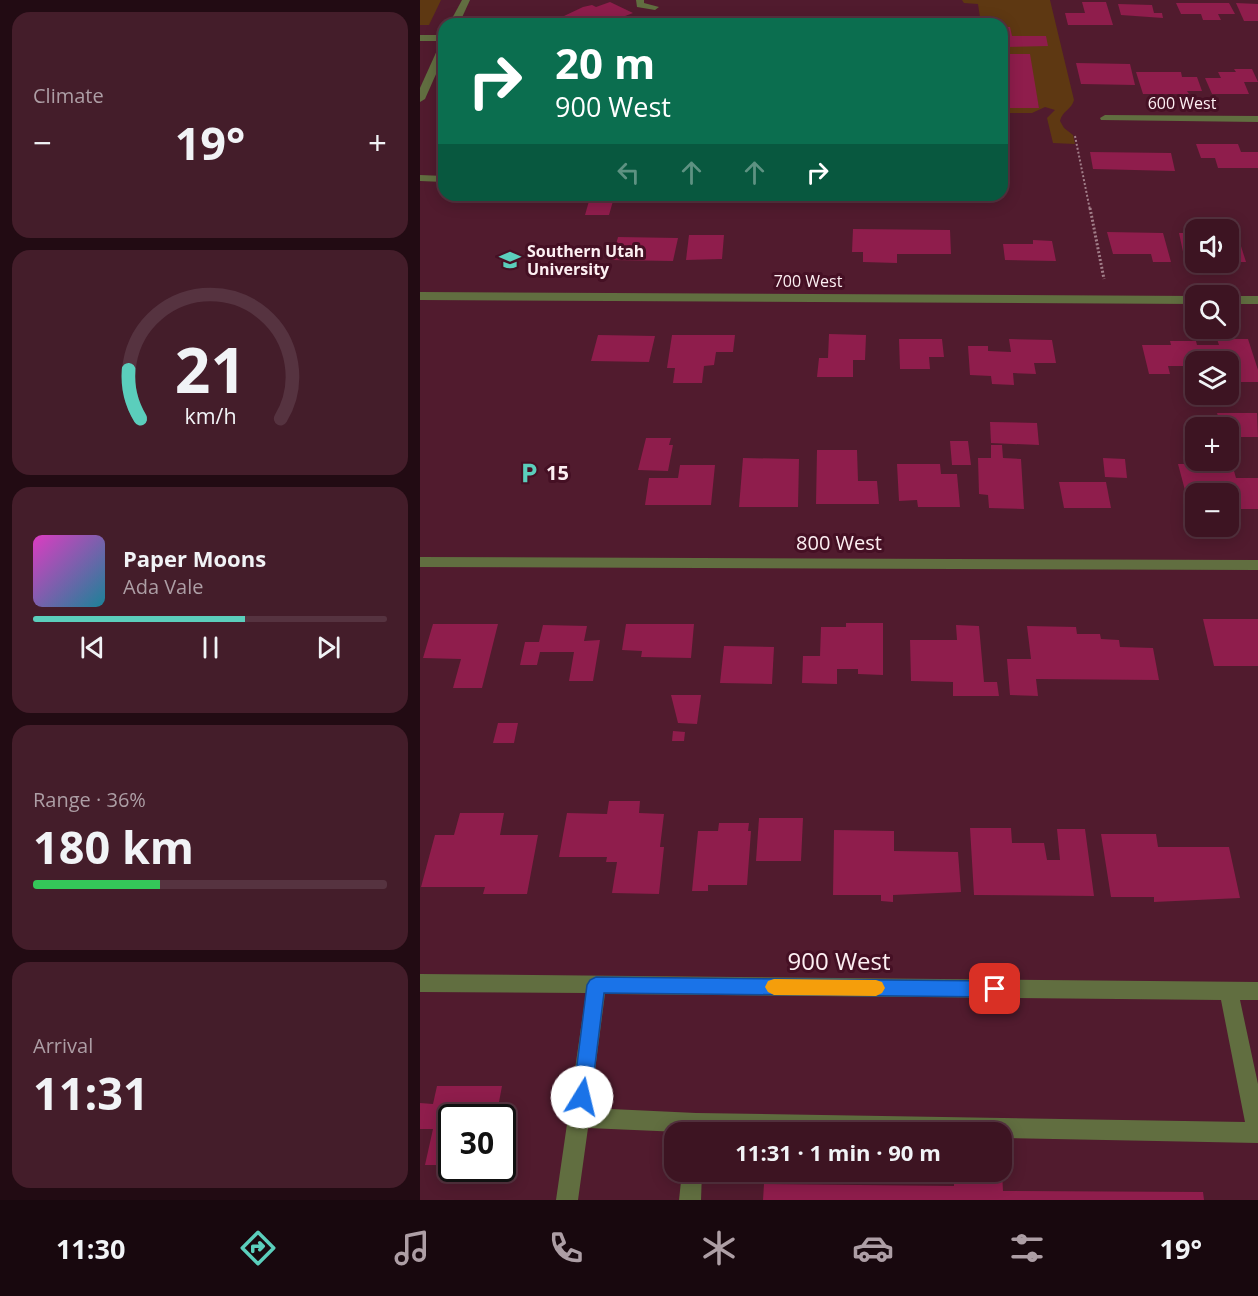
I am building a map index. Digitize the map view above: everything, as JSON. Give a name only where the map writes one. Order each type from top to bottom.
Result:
[{"type":"street","points":[[457,18],[466,0]]},
{"type":"street","points":[[639,0],[640,5],[655,7]]},
{"type":"street","points":[[420,38],[438,38]]},
{"type":"street","points":[[420,99],[438,59]]},
{"type":"street","name":"600 West","points":[[1105,118],[1258,119]]},
{"type":"street","points":[[420,178],[438,178]]},
{"type":"street","name":"700 West","points":[[420,296],[1185,300]]},
{"type":"street","points":[[1239,300],[1258,300]]},
{"type":"street","name":"800 West","points":[[420,562],[1258,565]]},
{"type":"street","name":"900 West","points":[[420,983],[1258,991]]},
{"type":"street","points":[[567,1200],[596,985]]},
{"type":"street","points":[[1012,1130],[1258,1132],[1229,991]]},
{"type":"street","points":[[579,1118],[664,1125]]},
{"type":"street","points":[[690,1200],[691,1182]]},
{"type":"path","points":[[1075,136],[1104,279]]},
{"type":"shaded area","points":[[420,0],[441,0],[429,25],[420,25]]},
{"type":"shaded area","points":[[962,0],[1050,0],[1074,100],[1060,121],[1064,128],[1073,135],[1075,144],[1053,143],[1047,118],[1055,110],[1045,107],[1032,113],[1008,113],[1008,108],[1039,108],[1028,55],[1008,54],[1008,18],[980,18],[978,4],[964,3]]},
{"type":"building","points":[[610,2],[633,13],[620,18],[541,18],[564,16],[592,5],[596,7]]},
{"type":"building","points":[[1082,2],[1106,2],[1113,25],[1068,25],[1065,13],[1085,13]]},
{"type":"building","points":[[1176,3],[1229,3],[1235,14],[1218,14],[1221,20],[1203,20],[1201,14],[1181,14]]},
{"type":"building","points":[[1236,3],[1258,4],[1258,21],[1244,21]]},
{"type":"building","points":[[1118,4],[1152,5],[1154,13],[1162,13],[1163,18],[1121,15]]},
{"type":"building","points":[[1008,27],[1010,27],[1012,36],[1046,36],[1048,46],[1008,47]]},
{"type":"building","points":[[1008,54],[1030,54],[1039,108],[1008,108]]},
{"type":"building","points":[[1076,63],[1130,64],[1135,85],[1081,84]]},
{"type":"building","points":[[1234,69],[1252,69],[1258,82],[1244,82],[1249,94],[1212,94],[1205,78],[1221,78],[1218,72],[1236,72]]},
{"type":"building","points":[[1136,72],[1181,72],[1182,77],[1197,77],[1202,91],[1187,91],[1189,94],[1143,94]]},
{"type":"building","points":[[1196,144],[1238,144],[1241,152],[1258,152],[1258,168],[1218,168],[1215,158],[1201,158]]},
{"type":"building","points":[[1090,152],[1171,153],[1175,171],[1093,169]]},
{"type":"building","points":[[589,201],[613,201],[609,215],[585,215]]},
{"type":"building","points":[[853,229],[950,230],[951,254],[897,254],[897,263],[863,262],[863,252],[852,252]]},
{"type":"building","points":[[1107,232],[1163,233],[1171,262],[1153,262],[1151,254],[1113,254]]},
{"type":"building","points":[[1179,233],[1185,233],[1185,261]]},
{"type":"building","points":[[689,235],[724,235],[722,259],[686,260]]},
{"type":"building","points":[[618,237],[678,238],[673,261],[612,260]]},
{"type":"building","points":[[1033,240],[1052,241],[1056,261],[1005,260],[1003,244],[1033,244]]},
{"type":"building","points":[[1239,243],[1240,243],[1246,262],[1239,262]]},
{"type":"building","points":[[829,334],[866,335],[865,360],[853,360],[853,377],[817,377],[819,358],[828,358]]},
{"type":"building","points":[[598,335],[655,336],[649,362],[591,361]]},
{"type":"building","points":[[672,335],[735,335],[733,352],[716,352],[714,365],[704,366],[702,383],[673,383],[675,368],[667,368]]},
{"type":"building","points":[[899,339],[942,339],[944,357],[929,357],[930,369],[900,369]]},
{"type":"building","points":[[1009,339],[1052,340],[1056,363],[1034,363],[1036,374],[1013,373],[1014,385],[992,384],[991,376],[970,375],[968,346],[988,346],[988,351],[1011,352]]},
{"type":"building","points":[[1217,339],[1248,339],[1258,370],[1258,382],[1239,382],[1239,351],[1185,351],[1185,366],[1168,366],[1170,374],[1149,374],[1142,345],[1171,345],[1170,341],[1196,341],[1197,345],[1219,345]]},
{"type":"building","points":[[1217,413],[1257,413],[1258,437],[1239,437],[1239,417],[1218,417]]},
{"type":"building","points":[[990,422],[1037,423],[1039,445],[991,443]]},
{"type":"building","points":[[646,438],[671,438],[669,445],[673,445],[668,471],[638,470]]},
{"type":"building","points":[[950,441],[968,441],[971,465],[952,465]]},
{"type":"building","points":[[991,445],[1002,445],[1003,458],[1021,459],[1024,509],[989,508],[988,495],[979,494],[978,458],[991,458]]},
{"type":"building","points":[[817,450],[857,450],[858,481],[877,481],[879,504],[816,504]]},
{"type":"building","points":[[743,458],[799,459],[798,507],[739,507]]},
{"type":"building","points":[[1103,458],[1125,459],[1127,478],[1105,477]]},
{"type":"building","points":[[897,464],[940,464],[941,474],[957,474],[960,507],[918,507],[917,500],[899,501]]},
{"type":"building","points":[[1178,464],[1185,464],[1185,471],[1234,471],[1236,478],[1258,478],[1258,509],[1239,509],[1239,483],[1185,483],[1185,490]]},
{"type":"building","points":[[680,465],[715,465],[711,505],[645,505],[649,478],[678,478]]},
{"type":"building","points":[[1059,482],[1106,482],[1111,508],[1064,508]]},
{"type":"building","points":[[1203,619],[1258,619],[1258,666],[1214,666]]},
{"type":"building","points":[[846,623],[883,623],[883,675],[858,674],[858,669],[837,669],[837,684],[802,683],[803,656],[820,656],[821,627],[846,627]]},
{"type":"building","points":[[433,624],[498,624],[482,688],[453,688],[461,659],[423,658]]},
{"type":"building","points":[[626,624],[694,624],[691,658],[641,657],[642,651],[622,650]]},
{"type":"building","points":[[543,625],[587,626],[584,641],[600,640],[593,681],[569,681],[574,652],[540,652],[537,665],[520,665],[525,642],[539,642]]},
{"type":"building","points":[[956,625],[979,626],[984,682],[997,682],[999,696],[953,696],[953,682],[911,681],[910,640],[957,640]]},
{"type":"building","points":[[1027,626],[1076,627],[1077,634],[1100,634],[1101,639],[1119,640],[1120,647],[1153,648],[1159,680],[1036,679],[1038,696],[1010,695],[1007,659],[1031,659]]},
{"type":"building","points":[[724,646],[774,647],[772,684],[720,683]]},
{"type":"building","points":[[671,695],[701,695],[697,724],[678,723]]},
{"type":"building","points":[[498,723],[518,723],[514,743],[493,743]]},
{"type":"building","points":[[673,731],[685,732],[684,741],[672,741]]},
{"type":"building","points":[[609,801],[640,801],[639,813],[664,814],[660,847],[664,847],[659,894],[612,893],[617,862],[606,862],[607,857],[559,857],[567,813],[607,814]]},
{"type":"building","points":[[460,813],[504,813],[500,835],[538,835],[527,894],[483,894],[485,887],[421,887],[435,835],[454,835]]},
{"type":"building","points":[[759,818],[803,818],[801,861],[756,861]]},
{"type":"building","points":[[719,823],[749,823],[748,831],[751,831],[747,885],[708,885],[708,891],[692,891],[698,831],[718,831]]},
{"type":"building","points":[[970,828],[1011,828],[1012,843],[1044,843],[1047,860],[1060,860],[1057,829],[1085,829],[1094,896],[974,895]]},
{"type":"building","points":[[834,830],[894,831],[894,851],[958,852],[961,892],[893,895],[893,902],[881,901],[881,895],[833,895]]},
{"type":"building","points":[[1101,834],[1156,834],[1158,847],[1229,847],[1240,898],[1154,902],[1154,897],[1111,897]]},
{"type":"building","points":[[437,1086],[502,1086],[499,1104],[438,1104],[438,1165],[425,1165],[433,1129],[420,1129],[420,1103],[433,1104]]},
{"type":"building","points":[[954,1182],[1003,1182],[1003,1191],[1203,1192],[1204,1200],[763,1200],[764,1184],[954,1186]]},
{"type":"slow traffic","points":[[774,987],[876,988]]},
{"type":"place","name":"Southern Utah University","points":[[510,260]]},
{"type":"place","name":"15","points":[[529,473]]},
{"type":"route","points":[[582,1097],[596,985],[995,989]]}]
